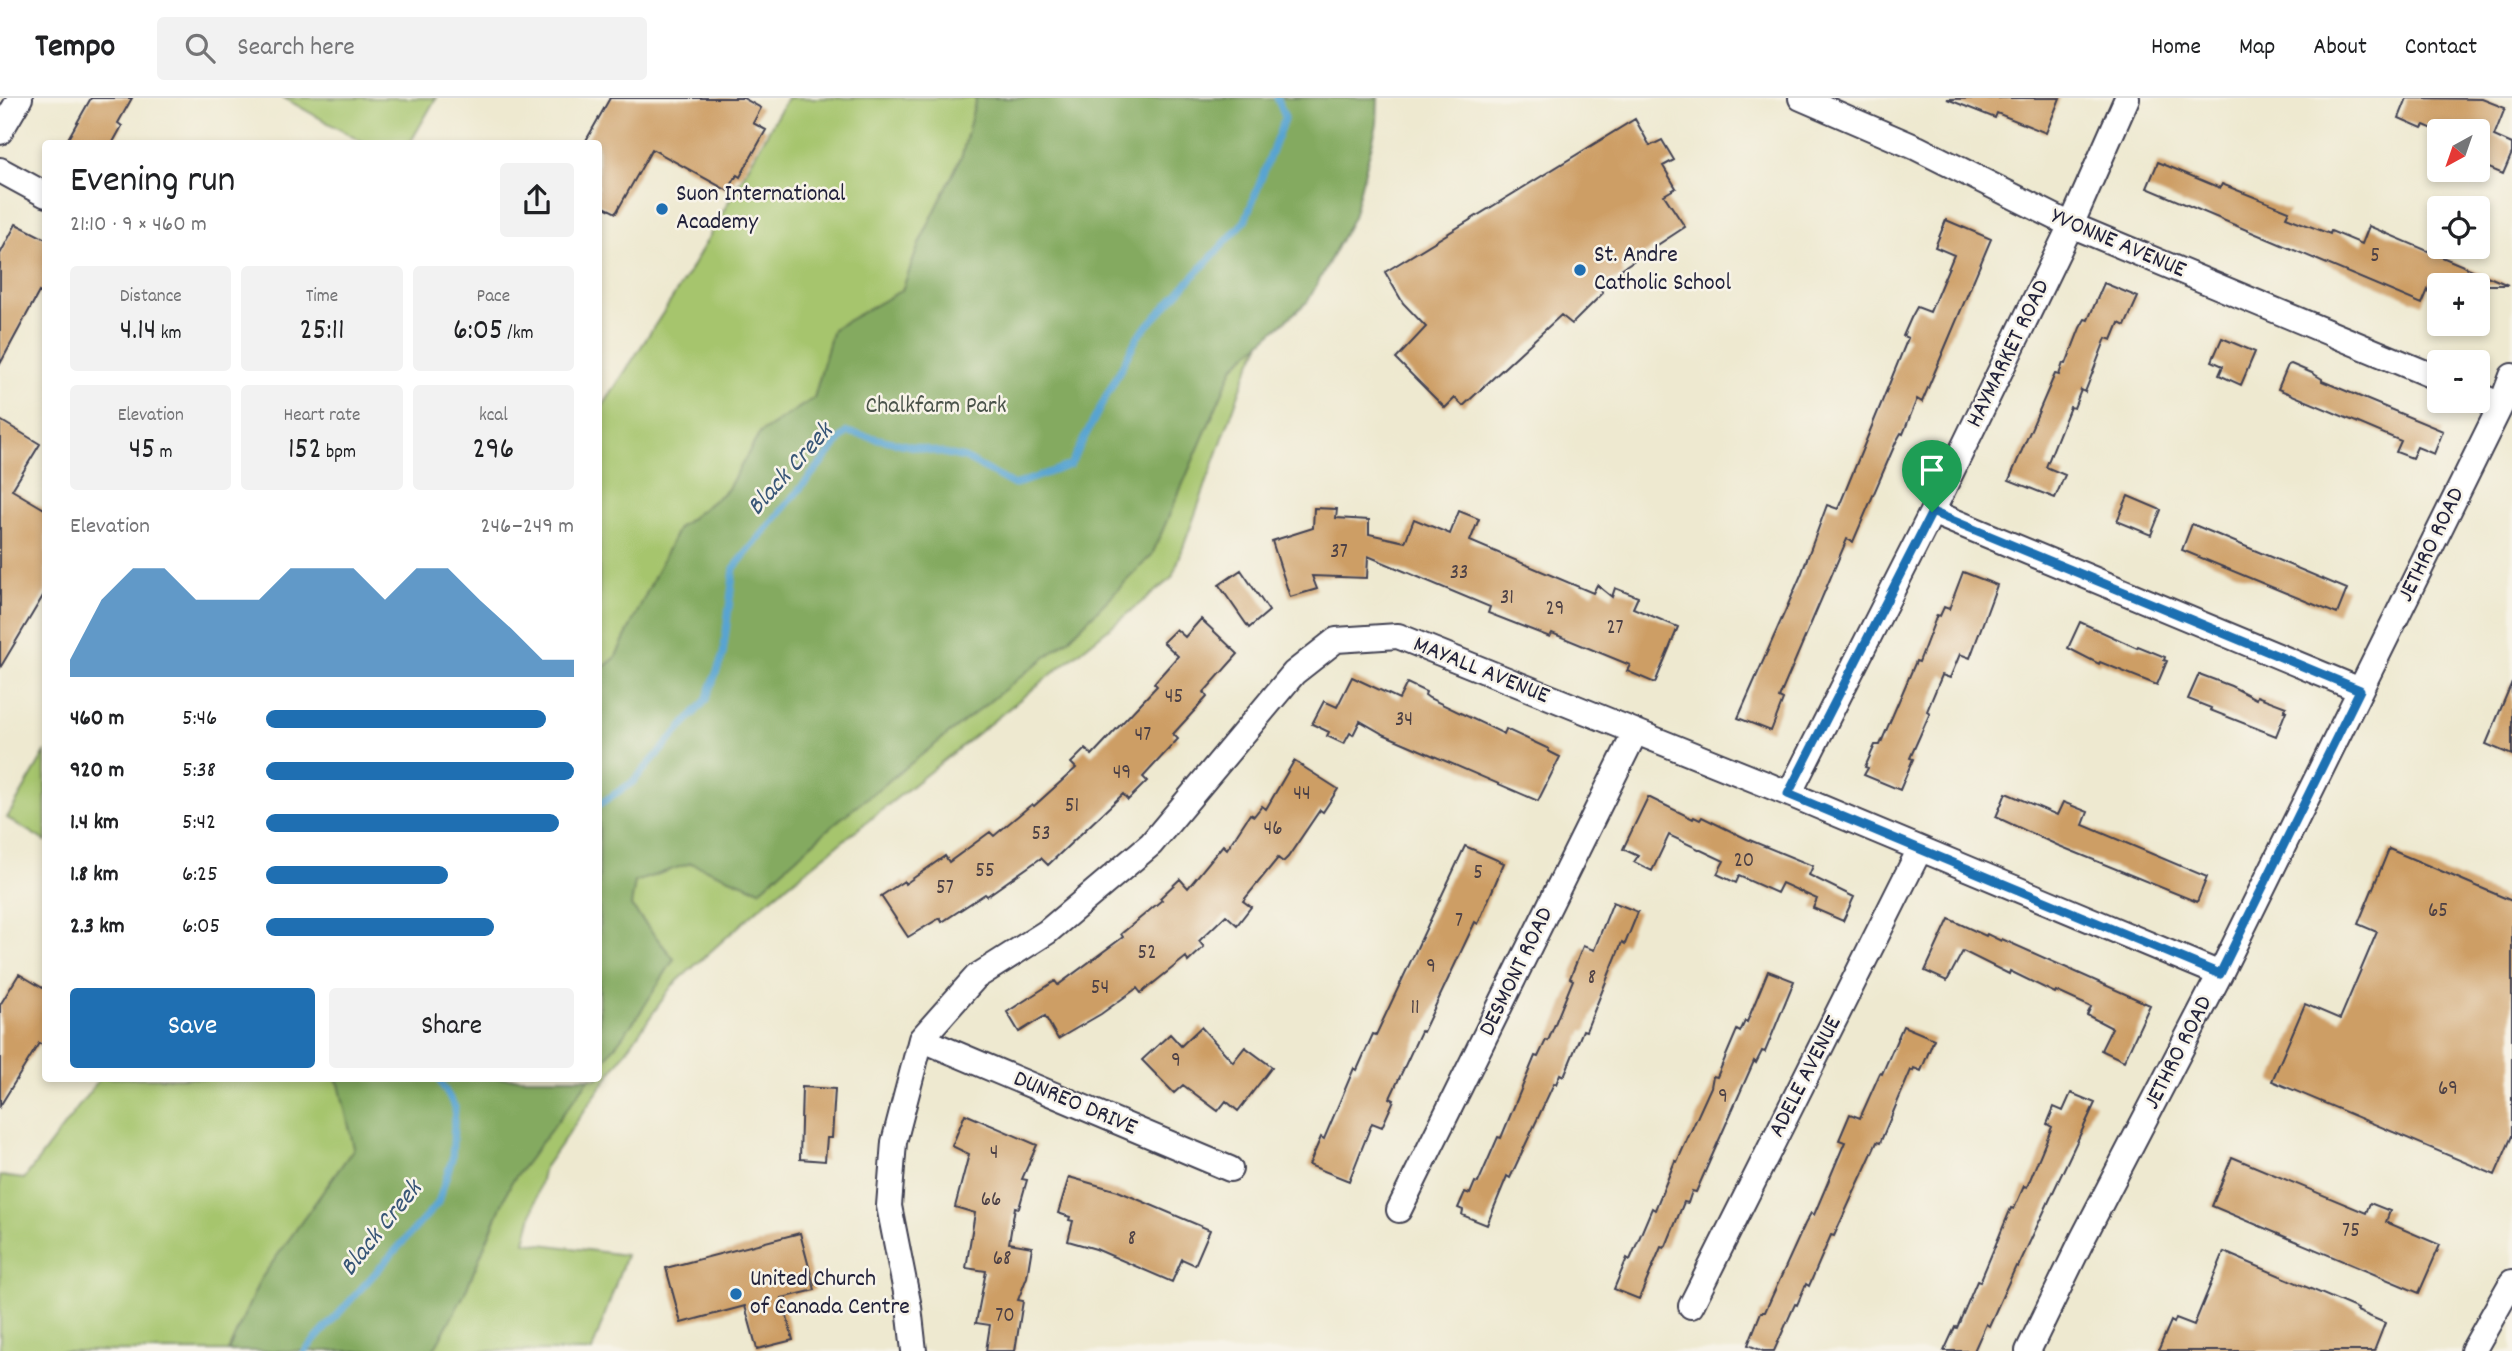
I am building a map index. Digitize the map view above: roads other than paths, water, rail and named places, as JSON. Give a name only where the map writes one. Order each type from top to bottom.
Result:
[{"type":"street","points":[[0,132],[20,98]]},
{"type":"street","name":"YVONNE AVENUE","points":[[1801,98],[1917,148],[2071,225],[2427,374]]},
{"type":"street","name":"HAYMARKET ROAD","points":[[1788,794],[1932,512],[2071,225],[2127,98]]},
{"type":"street","points":[[0,170],[42,193]]},
{"type":"street","name":"JETHRO ROAD","points":[[2028,1351],[2077,1249],[2220,974],[2501,405],[2512,376]]},
{"type":"street","points":[[2490,400],[2501,405]]},
{"type":"street","points":[[1932,512],[2360,690]]},
{"type":"street","name":"MAYALL AVENUE","points":[[914,1351],[909,1307],[889,1206],[894,1142],[921,1039],[976,977],[1047,932],[1151,844],[1294,673],[1336,640],[1398,636],[1788,794],[2220,974]]},
{"type":"street","name":"DESMONT ROAD","points":[[1399,1210],[1635,733]]},
{"type":"street","name":"ADELE AVENUE","points":[[1691,1306],[1920,849]]},
{"type":"street","name":"DUNREO DRIVE","points":[[921,1039],[1230,1169]]},
{"type":"street","points":[[2473,1351],[2512,1282]]},
{"type":"waterway","name":"Black Creek","points":[[602,802],[633,782],[706,700],[723,655],[734,568],[847,432],[965,458],[1014,485],[1070,465],[1138,336],[1245,221],[1285,117],[1277,98]]},
{"type":"waterway","name":"Black Creek","points":[[305,1351],[438,1203],[452,1159],[455,1107],[440,1082]]},
{"type":"place","name":"Suon International Academy","points":[[662,209]]},
{"type":"place","name":"St. Andre Catholic School","points":[[1580,270]]},
{"type":"place","name":"United Church of Canada Centre","points":[[736,1294]]},
{"type":"park label","name":"Chalkfarm Park","points":[[936,407]]}]
